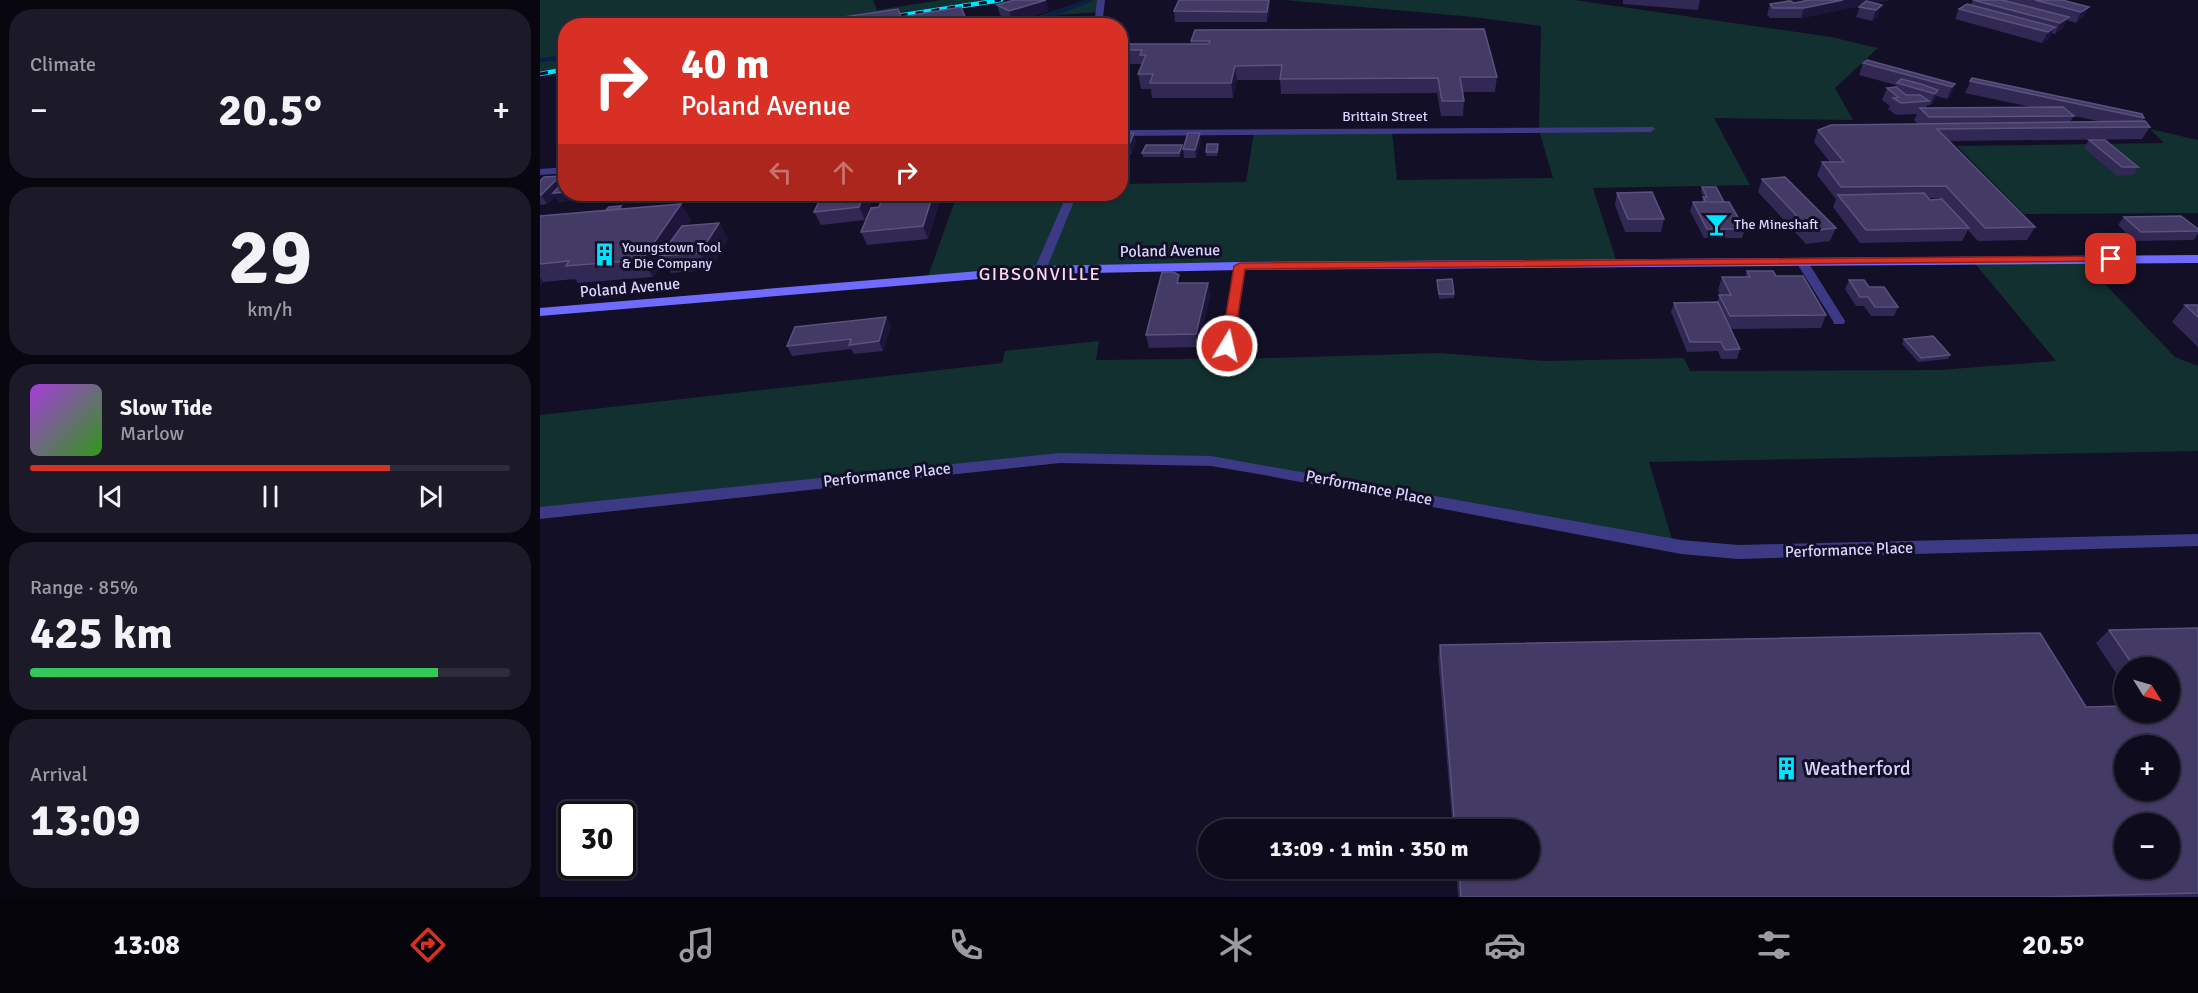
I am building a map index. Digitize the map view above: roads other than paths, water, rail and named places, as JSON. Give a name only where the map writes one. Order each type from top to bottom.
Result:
[{"type":"main road","name":"Poland Avenue","points":[[540,312],[1040,270],[1240,266],[2198,258]]},
{"type":"street","points":[[1099,18],[1101,2]]},
{"type":"street","name":"Brittain Street","points":[[1128,133],[1650,129]]},
{"type":"street","points":[[540,172],[558,171]]},
{"type":"street","points":[[1040,270],[1069,201]]},
{"type":"street","points":[[1803,262],[1839,321]]},
{"type":"street","points":[[1227,346],[1240,266]]},
{"type":"street","name":"Performance Place","points":[[540,513],[1004,462],[1106,457],[1211,461],[1681,547],[1738,552],[2198,540]]},
{"type":"waterway","points":[[1044,18],[1090,0]]},
{"type":"waterway","points":[[540,60],[558,58]]},
{"type":"railway","points":[[884,18],[1001,0]]},
{"type":"railway","points":[[540,74],[558,71]]},
{"type":"place","name":"The Mineshaft","points":[[1716,224]]},
{"type":"place","name":"Youngstown Tool & Die Company","points":[[604,255]]},
{"type":"place","name":"Weatherford","points":[[1786,768]]},
{"type":"district","name":"GIBSONVILLE","points":[[1040,274]]}]
